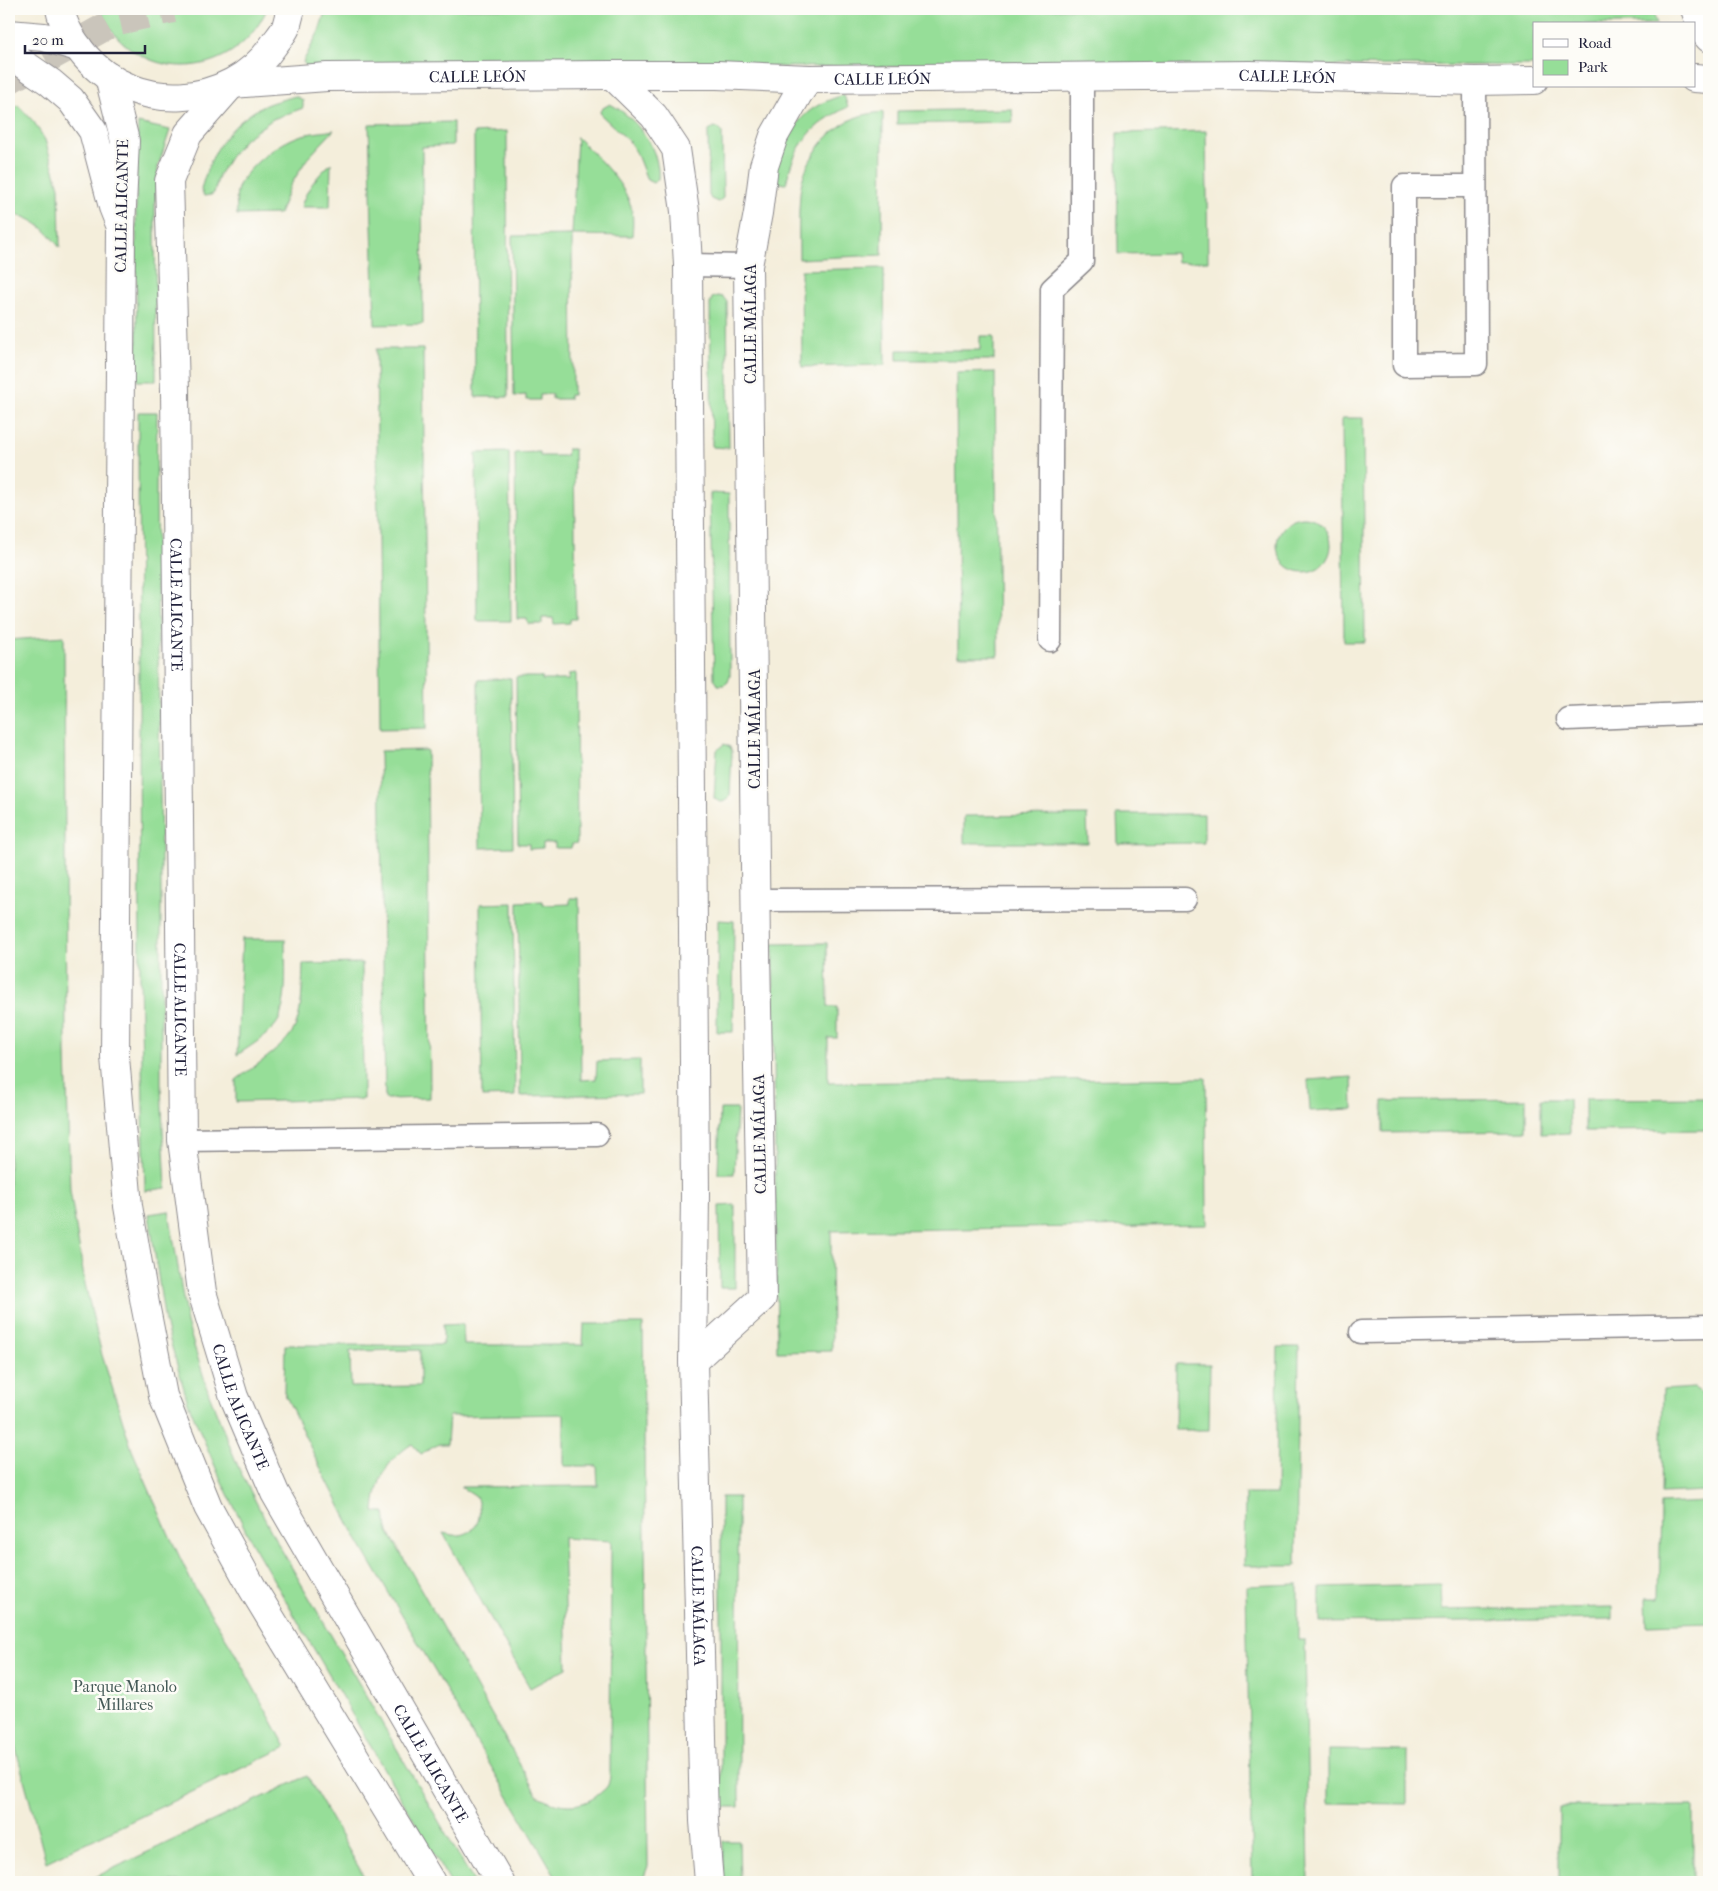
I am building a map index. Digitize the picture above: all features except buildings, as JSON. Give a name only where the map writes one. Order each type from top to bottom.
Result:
[{"type":"main road","points":[[60,9],[78,47],[92,64],[109,77],[138,92],[170,98],[202,95],[232,84],[263,60],[285,28],[291,9]]},
{"type":"main road","points":[[1695,9],[1703,31],[1709,38]]},
{"type":"main road","points":[[9,34],[44,37],[78,47]]},
{"type":"main road","points":[[9,58],[15,58],[50,82],[71,100],[93,131],[113,207],[121,227]]},
{"type":"main road","name":"CALLE LEÓN","points":[[232,84],[327,77],[612,75],[717,75],[809,79],[1250,75],[1474,81],[1533,80]]},
{"type":"main road","name":"CALLE MÁLAGA","points":[[612,75],[654,116],[676,149],[685,212],[688,265],[695,1185],[693,1361],[704,1821],[709,1882]]},
{"type":"main road","name":"CALLE ALICANTE","points":[[109,77],[125,141],[121,227],[116,1057],[128,1206],[150,1331],[162,1396],[208,1507],[252,1590],[431,1882]]},
{"type":"main road","points":[[1696,78],[1709,79]]},
{"type":"main road","name":"CALLE MÁLAGA","points":[[693,1361],[762,1298],[755,900],[748,266],[758,213],[764,166],[774,136],[798,94],[809,79]]},
{"type":"main road","name":"CALLE ALICANTE","points":[[232,84],[188,134],[169,181],[175,390],[182,1140],[202,1292],[234,1397],[275,1493],[500,1882]]},
{"type":"main road","points":[[690,1882],[706,1850]]},
{"type":"lane","points":[[1050,640],[1052,288],[1082,261],[1082,77]]},
{"type":"lane","points":[[1474,81],[1475,186],[1476,364],[1404,365],[1404,186],[1475,186]]},
{"type":"lane","points":[[688,265],[748,266]]},
{"type":"lane","points":[[1568,719],[1709,713]]},
{"type":"lane","points":[[755,900],[1184,899]]},
{"type":"lane","points":[[182,1140],[597,1135]]},
{"type":"lane","points":[[1361,1332],[1709,1326]]},
{"type":"green space","points":[[99,9],[267,9],[251,34],[231,52],[208,62],[183,66],[158,62],[135,52],[115,34]]},
{"type":"green space","points":[[326,9],[1652,9],[1656,22],[1533,22],[1533,65],[308,68],[303,62],[319,31]]},
{"type":"green space","points":[[844,95],[848,107],[824,121],[806,137],[794,158],[786,184],[771,182],[779,155],[801,119],[815,107]]},
{"type":"green space","points":[[295,96],[303,100],[303,108],[273,119],[245,139],[219,175],[214,193],[204,196],[201,190],[204,177],[214,154],[237,124],[262,107]]},
{"type":"green space","points":[[610,104],[629,117],[651,146],[658,168],[658,179],[653,183],[647,180],[636,152],[629,141],[601,115],[600,111]]},
{"type":"green space","points":[[18,105],[34,122],[45,140],[59,187],[60,248],[49,234],[33,221],[9,212],[9,111]]},
{"type":"green space","points":[[1012,109],[1013,122],[897,124],[897,111]]},
{"type":"green space","points":[[883,112],[882,255],[799,259],[800,194],[806,170],[812,158],[819,147],[838,128],[863,115]]},
{"type":"green space","points":[[453,122],[453,145],[422,147],[423,324],[375,325],[369,124]]},
{"type":"green space","points":[[138,123],[170,130],[158,167],[155,205],[156,381],[137,381],[136,191]]},
{"type":"green space","points":[[714,127],[722,132],[723,198],[718,202],[711,199],[709,195],[708,132]]},
{"type":"green space","points":[[334,130],[307,159],[290,186],[279,214],[237,215],[236,198],[238,188],[257,162],[288,141],[310,133]]},
{"type":"green space","points":[[507,131],[508,397],[475,397],[474,133]]},
{"type":"green space","points":[[1206,131],[1208,261],[1177,262],[1176,253],[1118,254],[1117,133]]},
{"type":"green space","points":[[577,137],[606,167],[625,192],[632,210],[633,227],[632,236],[572,235]]},
{"type":"green space","points":[[331,163],[330,207],[301,207],[313,183]]},
{"type":"green space","points":[[572,235],[573,395],[569,395],[569,399],[552,399],[552,394],[540,395],[540,400],[526,400],[526,395],[514,396],[512,236]]},
{"type":"green space","points":[[884,268],[885,365],[802,367],[801,270]]},
{"type":"green space","points":[[717,296],[723,297],[727,302],[729,448],[712,447],[710,304],[712,298]]},
{"type":"green space","points":[[980,336],[994,336],[994,360],[897,360],[897,350],[980,350]]},
{"type":"green space","points":[[376,349],[423,349],[427,728],[380,729]]},
{"type":"green space","points":[[995,372],[998,656],[958,656],[956,373]]},
{"type":"green space","points":[[138,412],[157,412],[156,499],[161,861],[161,1088],[166,1188],[145,1191],[140,979]]},
{"type":"green space","points":[[1342,418],[1363,418],[1365,642],[1344,642]]},
{"type":"green space","points":[[567,449],[574,449],[576,619],[570,619],[570,623],[554,624],[553,618],[542,618],[542,624],[528,624],[527,619],[517,619],[515,453],[540,452],[540,456],[566,456]]},
{"type":"green space","points":[[509,452],[511,621],[477,621],[476,453]]},
{"type":"green space","points":[[710,493],[729,494],[730,676],[728,682],[724,685],[718,685],[714,678]]},
{"type":"green space","points":[[1304,518],[1314,520],[1323,526],[1329,535],[1331,545],[1329,555],[1323,564],[1314,570],[1304,572],[1294,570],[1285,564],[1279,555],[1277,545],[1279,535],[1285,526],[1294,520]]},
{"type":"green space","name":"Parque Manolo Millares","points":[[64,636],[66,1053],[70,1190],[85,1284],[102,1355],[132,1450],[193,1585],[232,1648],[286,1747],[46,1862],[9,1723],[9,640]]},
{"type":"green space","points":[[576,673],[577,843],[572,844],[571,848],[555,848],[555,843],[543,843],[543,848],[529,849],[529,844],[518,844],[516,677],[542,677],[542,680],[569,680],[569,674]]},
{"type":"green space","points":[[511,678],[513,847],[480,848],[478,680]]},
{"type":"green space","points":[[724,744],[730,747],[732,751],[730,795],[725,801],[721,802],[714,798],[717,750]]},
{"type":"green space","points":[[427,750],[430,1098],[385,1099],[380,751]]},
{"type":"green space","points":[[1117,814],[1204,814],[1204,843],[1118,844]]},
{"type":"green space","points":[[1087,815],[1088,843],[964,843],[964,816]]},
{"type":"green space","points":[[570,898],[579,898],[581,1080],[596,1079],[597,1061],[640,1060],[640,1094],[520,1096],[518,902],[543,901],[543,905],[570,904]]},
{"type":"green space","points":[[513,903],[515,1096],[482,1097],[480,904]]},
{"type":"green space","points":[[718,920],[734,921],[733,1032],[717,1032]]},
{"type":"green space","points":[[242,939],[285,939],[286,968],[283,1008],[277,1023],[261,1039],[237,1055]]},
{"type":"green space","points":[[827,943],[828,1007],[837,1007],[837,1038],[828,1038],[828,1083],[1206,1078],[1207,1225],[831,1231],[832,1351],[777,1352],[773,944]]},
{"type":"green space","points":[[362,963],[363,1099],[236,1102],[236,1080],[280,1046],[297,1022],[302,993],[303,964]]},
{"type":"green space","points":[[1352,1077],[1353,1109],[1310,1111],[1308,1080]]},
{"type":"green space","points":[[1709,1098],[1709,1130],[1585,1131],[1585,1099]]},
{"type":"green space","points":[[1526,1099],[1526,1131],[1383,1133],[1383,1101]]},
{"type":"green space","points":[[1541,1099],[1569,1099],[1570,1133],[1541,1134]]},
{"type":"green space","points":[[720,1109],[737,1109],[734,1174],[718,1174]]},
{"type":"green space","points":[[735,1205],[735,1288],[720,1288],[719,1206]]},
{"type":"green space","points":[[169,1211],[187,1323],[209,1394],[239,1469],[273,1535],[474,1882],[450,1882],[252,1543],[221,1480],[188,1403],[165,1323],[149,1214]]},
{"type":"green space","points":[[463,1324],[464,1345],[583,1345],[584,1324],[643,1324],[648,1866],[642,1882],[559,1882],[357,1539],[284,1392],[285,1345],[443,1345],[443,1325]],"holes":[[[420,1350],[420,1386],[351,1387],[350,1351]],[[564,1414],[564,1466],[597,1466],[598,1486],[461,1487],[476,1497],[479,1509],[476,1526],[467,1533],[460,1535],[443,1533],[530,1688],[567,1668],[563,1538],[611,1541],[610,1778],[606,1788],[599,1794],[584,1803],[576,1805],[552,1802],[537,1795],[387,1529],[385,1512],[374,1512],[380,1481],[395,1457],[412,1444],[421,1454],[439,1444],[447,1444],[449,1416]]]},
{"type":"green space","points":[[1278,1347],[1299,1347],[1296,1566],[1244,1566],[1245,1494],[1276,1494]]},
{"type":"green space","points":[[1176,1364],[1210,1364],[1209,1430],[1175,1430]]},
{"type":"green space","points":[[1694,1388],[1702,1393],[1708,1403],[1707,1491],[1661,1493],[1663,1390]]},
{"type":"green space","points":[[721,1497],[738,1497],[739,1807],[721,1807]]},
{"type":"green space","points":[[1707,1502],[1707,1597],[1709,1598],[1709,1623],[1647,1625],[1646,1598],[1659,1598],[1661,1504]]},
{"type":"green space","points":[[1298,1584],[1298,1640],[1305,1640],[1309,1882],[1252,1882],[1246,1586]]},
{"type":"green space","points":[[1441,1585],[1442,1610],[1613,1607],[1613,1619],[1320,1623],[1320,1588]]},
{"type":"green space","points":[[1328,1750],[1407,1751],[1407,1804],[1328,1803]]},
{"type":"green space","points":[[307,1776],[367,1882],[85,1882]]},
{"type":"green space","points":[[1693,1806],[1693,1882],[1559,1882],[1559,1807]]},
{"type":"green space","points":[[723,1841],[739,1841],[740,1882],[723,1882]]},
{"type":"tunnel","points":[[9,80],[114,22],[173,9]]}]
